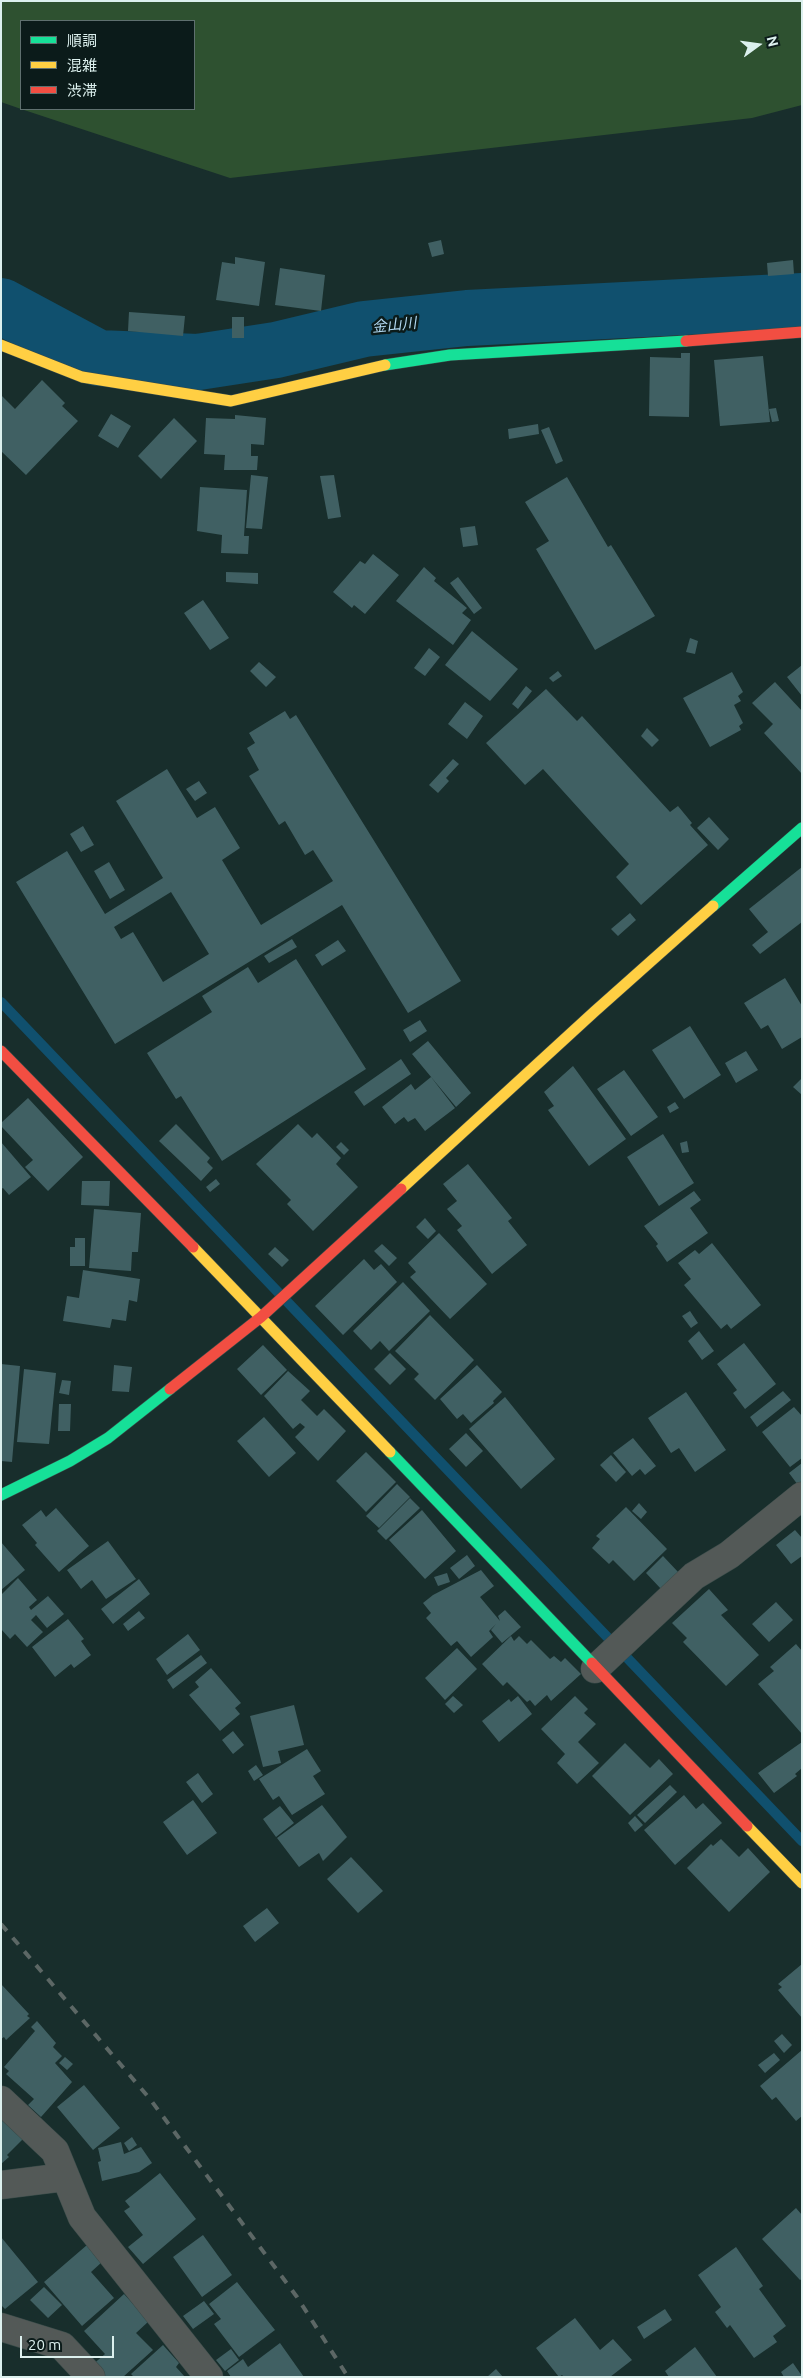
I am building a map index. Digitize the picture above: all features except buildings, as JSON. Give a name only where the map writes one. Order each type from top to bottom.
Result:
[{"type":"street","points":[[1,345],[82,377],[232,401],[400,362],[450,355],[722,339],[802,332]]},
{"type":"street","points":[[1,1495],[70,1461],[108,1438],[261,1317],[594,1012],[802,828]]},
{"type":"street","points":[[1,1051],[261,1317],[610,1655],[802,1884]]},
{"type":"street","points":[[610,1655],[694,1576],[729,1555],[802,1496]]},
{"type":"street","points":[[1,2100],[55,2151],[82,2217],[209,2377]]},
{"type":"street","points":[[1,2185],[65,2177]]},
{"type":"street","points":[[1,2327],[62,2346],[91,2377]]},
{"type":"green space","points":[[1,1],[802,1],[802,105],[752,118],[230,178],[24,110],[195,110],[195,20],[20,20],[20,109],[1,102]]},
{"type":"waterway","name":"金山川","points":[[1,306],[98,358],[198,362],[276,350],[364,329],[467,318],[802,301]]},
{"type":"waterway","points":[[1,1002],[802,1841]]},
{"type":"railway","points":[[1,1924],[150,2099],[297,2297],[348,2377]]},
{"type":"traffic: fast","points":[[385,365],[450,355],[686,341]]},
{"type":"traffic: fast","points":[[713,906],[802,828]]},
{"type":"traffic: fast","points":[[1,1495],[70,1461],[108,1438],[170,1389]]},
{"type":"traffic: fast","points":[[390,1452],[592,1663]]},
{"type":"traffic: slow","points":[[1,345],[82,377],[231,401],[385,365]]},
{"type":"traffic: slow","points":[[401,1189],[713,906]]},
{"type":"traffic: slow","points":[[193,1247],[390,1452]]},
{"type":"traffic: slow","points":[[747,1826],[802,1883]]},
{"type":"traffic: jam","points":[[686,341],[802,332]]},
{"type":"traffic: jam","points":[[1,1051],[193,1247]]},
{"type":"traffic: jam","points":[[170,1389],[261,1317],[401,1189]]},
{"type":"traffic: jam","points":[[592,1663],[747,1826]]}]
